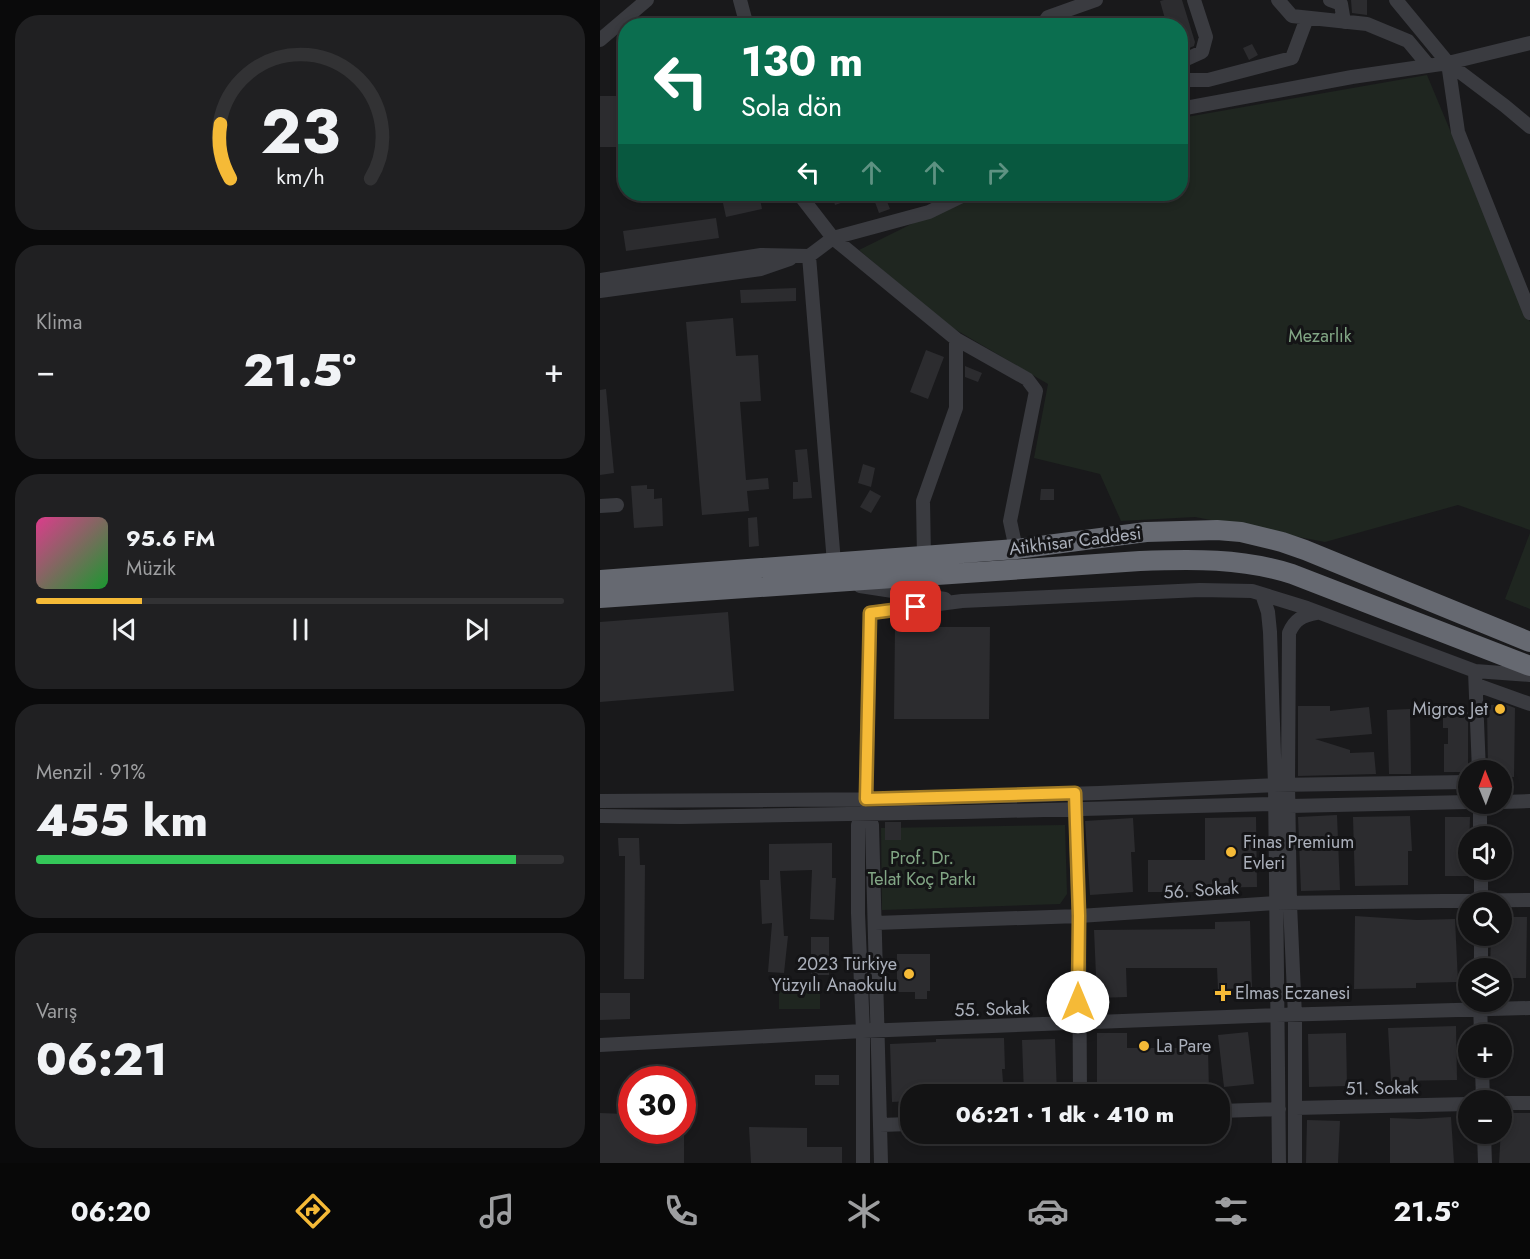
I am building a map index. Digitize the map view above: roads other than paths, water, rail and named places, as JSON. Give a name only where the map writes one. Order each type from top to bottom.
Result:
[{"type":"highway","name":"Atikhisar Caddesi","points":[[600,597],[837,572],[924,557],[1016,549],[1146,532],[1217,530],[1240,532],[1305,550],[1530,642]]},
{"type":"highway","name":"Atikhisar Caddesi","points":[[600,580],[656,576],[1200,559],[1250,563],[1302,578],[1530,666]]},
{"type":"highway","points":[[600,573],[656,576]]},
{"type":"street","points":[[626,18],[647,0]]},
{"type":"street","points":[[740,0],[745,18]]},
{"type":"street","points":[[1047,18],[1096,0]]},
{"type":"street","points":[[1188,58],[1202,52],[1206,37],[1194,0]]},
{"type":"street","points":[[1278,0],[1292,16],[1367,24],[1408,41],[1428,65]]},
{"type":"street","points":[[1330,0],[1341,4],[1344,22]]},
{"type":"street","points":[[1396,0],[1448,63],[1530,127]]},
{"type":"street","points":[[1188,80],[1208,80],[1292,58],[1307,18]]},
{"type":"street","points":[[600,40],[618,25]]},
{"type":"street","points":[[1188,108],[1448,63],[1530,43]]},
{"type":"street","points":[[1448,63],[1458,132],[1530,313]]},
{"type":"street","points":[[804,201],[833,238],[956,339],[1027,379],[1036,391],[1010,521],[1016,549]]},
{"type":"street","points":[[600,291],[761,269],[802,257],[833,238],[929,212],[952,201]]},
{"type":"street","points":[[600,280],[761,255],[802,257]]},
{"type":"street","points":[[802,257],[837,572],[858,586],[962,601]]},
{"type":"street","points":[[924,557],[923,501],[956,408],[956,339]]},
{"type":"street","points":[[600,506],[617,505]]},
{"type":"street","points":[[866,799],[870,613],[962,601],[1200,590],[1252,591],[1318,612],[1476,678],[1530,704]]},
{"type":"street","points":[[1262,594],[1268,612],[1282,785],[1290,806],[1278,1015],[1279,1163]]},
{"type":"street","points":[[1295,1163],[1294,1016],[1275,804],[1282,785],[1288,633],[1292,624],[1299,617],[1318,612]]},
{"type":"street","points":[[1476,678],[1530,675]]},
{"type":"street","points":[[1476,678],[1479,760]]},
{"type":"street","points":[[600,801],[866,799],[1282,785],[1458,782]]},
{"type":"street","points":[[1075,793],[1079,916],[1080,1084]]},
{"type":"street","points":[[1512,802],[1530,801]]},
{"type":"street","points":[[600,816],[681,817],[1458,802]]},
{"type":"street","points":[[863,1163],[875,922],[872,825],[864,813]]},
{"type":"street","points":[[864,813],[858,825],[858,913],[880,1125],[881,1163]]},
{"type":"street","name":"56. Sokak","points":[[1512,901],[1530,900]]},
{"type":"street","name":"56. Sokak","points":[[875,922],[1079,916],[1283,903],[1458,902]]},
{"type":"street","name":"55. Sokak","points":[[600,1045],[870,1031],[1294,1016],[1458,1007]]},
{"type":"street","name":"55. Sokak","points":[[1512,1007],[1530,1008]]},
{"type":"street","points":[[1512,1103],[1530,1103]]},
{"type":"street","name":"51. Sokak","points":[[1295,1108],[1458,1104]]},
{"type":"street","points":[[1230,1111],[1279,1109]]},
{"type":"street","points":[[880,1125],[900,1124]]},
{"type":"street","points":[[1484,1144],[1485,1163]]},
{"type":"place","name":"Migros Jet","points":[[1500,709]]},
{"type":"place","name":"Finas Premium Evleri","points":[[1231,852]]},
{"type":"place","name":"2023 Türkiye Yüzyılı Anaokulu","points":[[909,974]]},
{"type":"place","name":"Elmas Eczanesi","points":[[1223,993]]},
{"type":"place","name":"La Pare","points":[[1144,1046]]},
{"type":"park label","name":"Mezarlık","points":[[1320,336]]},
{"type":"park label","name":"Prof. Dr. Telat Koç Parkı","points":[[922,868]]}]
